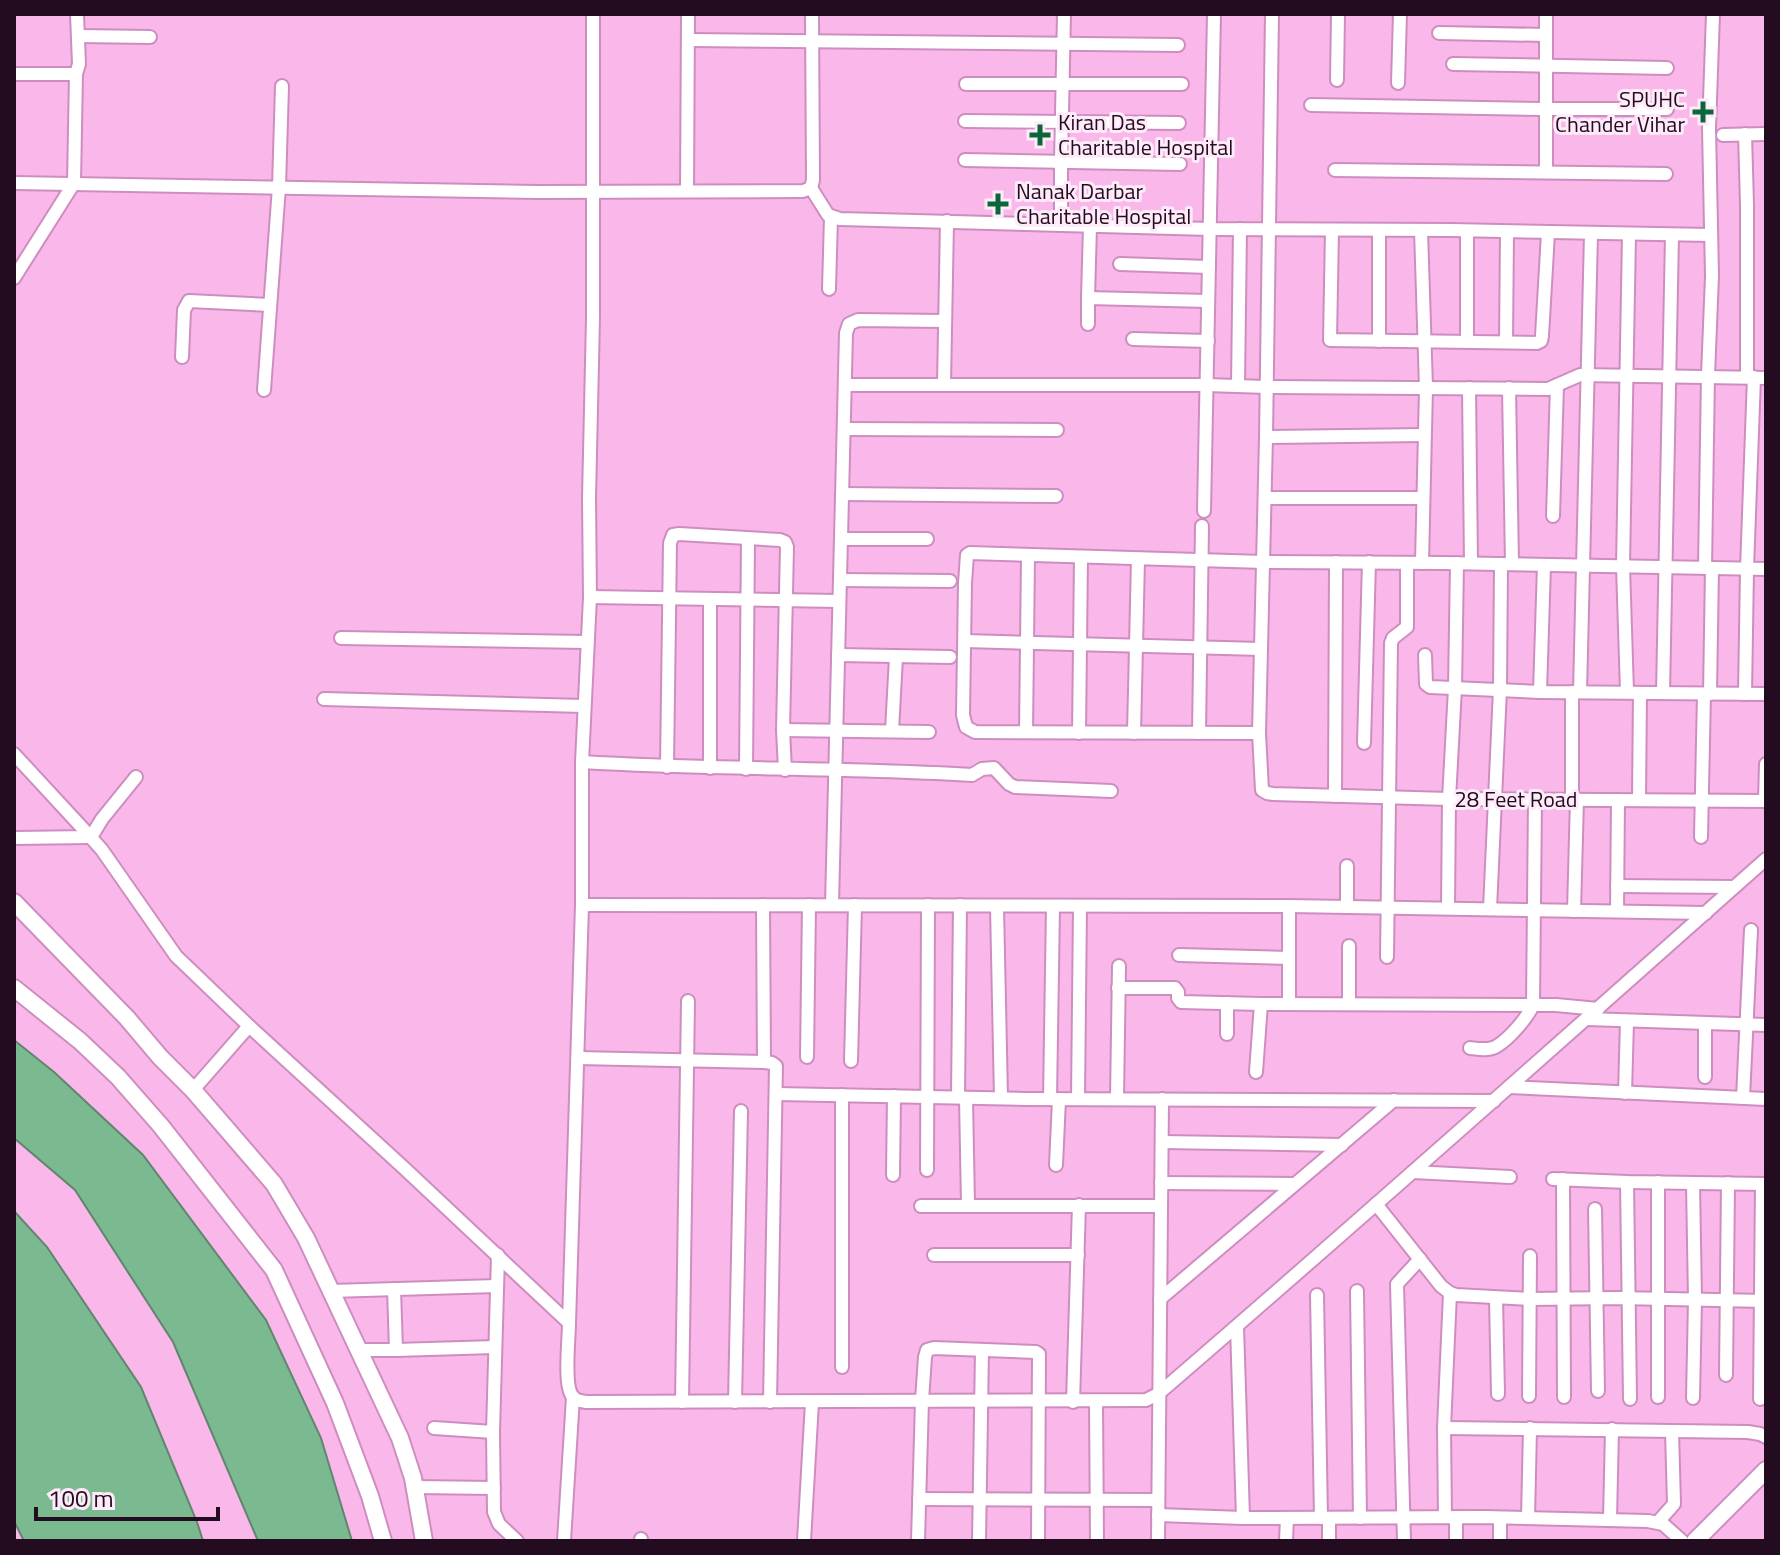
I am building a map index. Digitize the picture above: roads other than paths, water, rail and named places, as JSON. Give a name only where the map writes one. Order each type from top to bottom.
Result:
[{"type":"street","points":[[14,278],[74,183],[76,74],[79,64],[77,14]]},
{"type":"street","points":[[564,1541],[573,1397],[568,1384],[569,1323],[582,905],[582,762],[590,597],[593,14]]},
{"type":"street","points":[[687,191],[688,14]]},
{"type":"street","points":[[812,14],[814,158],[811,188],[831,217],[829,289]]},
{"type":"street","points":[[1061,225],[1064,14]]},
{"type":"street","points":[[1204,511],[1214,14]]},
{"type":"street","points":[[1272,14],[1264,562],[1259,733],[975,732],[966,727],[963,715],[965,583],[967,555],[970,553],[1264,562],[1766,569]]},
{"type":"street","points":[[1337,80],[1338,14]]},
{"type":"street","points":[[1398,83],[1400,14]]},
{"type":"street","points":[[1546,14],[1546,172]]},
{"type":"street","points":[[1701,837],[1709,568],[1708,375],[1712,276],[1709,128],[1713,14]]},
{"type":"street","points":[[1439,33],[1546,35]]},
{"type":"street","points":[[78,36],[150,37]]},
{"type":"street","points":[[688,40],[1178,45]]},
{"type":"street","points":[[1453,64],[1667,68]]},
{"type":"street","points":[[14,74],[76,74]]},
{"type":"street","points":[[966,84],[1182,84]]},
{"type":"street","points":[[264,390],[279,187],[282,86]]},
{"type":"street","points":[[1311,105],[1667,109]]},
{"type":"street","points":[[965,121],[1179,123]]},
{"type":"street","points":[[1745,134],[1756,377],[1745,694]]},
{"type":"street","points":[[1723,135],[1766,134]]},
{"type":"street","points":[[965,160],[1180,164]]},
{"type":"street","points":[[1335,170],[1666,174]]},
{"type":"street","points":[[14,183],[522,192],[803,191],[811,188]]},
{"type":"street","points":[[831,217],[1210,229],[1711,235]]},
{"type":"street","points":[[944,385],[947,221]]},
{"type":"street","points":[[1088,324],[1090,226]]},
{"type":"street","points":[[1238,386],[1240,229]]},
{"type":"street","points":[[1332,230],[1330,340],[1379,341],[1541,341],[1548,233]]},
{"type":"street","points":[[1421,230],[1426,388],[1422,563]]},
{"type":"street","points":[[1379,231],[1379,341]]},
{"type":"street","points":[[1467,231],[1467,341]]},
{"type":"street","points":[[1506,342],[1507,232]]},
{"type":"street","points":[[1574,911],[1576,692],[1583,565],[1591,234]]},
{"type":"street","points":[[1629,235],[1623,566],[1639,800]]},
{"type":"street","points":[[1663,693],[1672,235]]},
{"type":"street","points":[[1120,264],[1209,267]]},
{"type":"street","points":[[1088,298],[1208,301]]},
{"type":"street","points":[[182,357],[184,310],[189,301],[270,305]]},
{"type":"street","points":[[832,905],[846,333],[849,324],[858,320],[945,321]]},
{"type":"street","points":[[1133,339],[1208,341]]},
{"type":"street","points":[[845,385],[1548,389],[1575,375],[1756,377]]},
{"type":"street","points":[[1553,516],[1557,385]]},
{"type":"street","points":[[1469,388],[1471,563]]},
{"type":"street","points":[[1490,909],[1506,564],[1509,388]]},
{"type":"street","points":[[844,429],[1057,430]]},
{"type":"street","points":[[1266,437],[1424,435]]},
{"type":"street","points":[[842,494],[1056,496]]},
{"type":"street","points":[[1265,498],[1423,498]]},
{"type":"street","points":[[1199,733],[1202,526]]},
{"type":"street","points":[[667,767],[670,543],[673,535],[679,534],[785,542],[785,770]]},
{"type":"street","points":[[746,769],[748,539]]},
{"type":"street","points":[[841,539],[927,539]]},
{"type":"street","points":[[1026,732],[1028,556]]},
{"type":"street","points":[[1079,733],[1081,557]]},
{"type":"street","points":[[1134,733],[1138,559]]},
{"type":"street","points":[[1335,796],[1336,562]]},
{"type":"street","points":[[1364,743],[1369,562]]},
{"type":"street","points":[[1387,957],[1391,643],[1407,627],[1407,563]]},
{"type":"street","points":[[1448,908],[1457,563]]},
{"type":"street","points":[[1540,692],[1544,565]]},
{"type":"street","points":[[840,580],[950,581]]},
{"type":"street","points":[[590,597],[839,601]]},
{"type":"street","points":[[710,599],[710,768]]},
{"type":"street","points":[[341,638],[586,642]]},
{"type":"street","points":[[965,641],[1261,649]]},
{"type":"street","points":[[838,655],[950,657]]},
{"type":"street","points":[[1425,655],[1427,686],[1540,692],[1766,694]]},
{"type":"street","points":[[892,731],[896,657]]},
{"type":"street","points":[[324,699],[584,706]]},
{"type":"street","points":[[783,730],[929,732]]},
{"type":"street","name":"28 Feet Road","points":[[1259,733],[1261,786],[1267,793],[1449,799],[1765,801]]},
{"type":"street","points":[[14,754],[91,837],[176,956],[569,1323]]},
{"type":"street","points":[[582,762],[972,775],[982,769],[994,768],[1015,787],[1111,791]]},
{"type":"street","points":[[1765,801],[1766,764]]},
{"type":"street","points":[[91,837],[136,777]]},
{"type":"street","points":[[1470,1048],[1496,1046],[1526,1019],[1533,1005],[1535,799]]},
{"type":"street","points":[[1617,911],[1618,800]]},
{"type":"street","points":[[14,838],[91,837]]},
{"type":"street","points":[[573,1397],[586,1402],[1096,1402],[1142,1401],[1158,1394],[1766,859]]},
{"type":"street","points":[[1347,866],[1347,907]]},
{"type":"street","points":[[1617,886],[1734,887]]},
{"type":"street","points":[[14,902],[193,1090],[274,1184],[295,1216],[400,1438],[415,1487],[424,1541]]},
{"type":"street","points":[[582,905],[1289,906],[1706,913]]},
{"type":"street","points":[[763,905],[764,1062]]},
{"type":"street","points":[[807,1057],[809,905]]},
{"type":"street","points":[[851,1061],[855,905]]},
{"type":"street","points":[[927,1170],[928,905]]},
{"type":"street","points":[[960,905],[962,1098],[968,1205]]},
{"type":"street","points":[[997,906],[1001,1098]]},
{"type":"street","points":[[1053,906],[1056,1165]]},
{"type":"street","points":[[1078,1099],[1080,906]]},
{"type":"street","points":[[1289,906],[1289,1003]]},
{"type":"street","points":[[1743,1098],[1751,930]]},
{"type":"street","points":[[1349,946],[1349,1004]]},
{"type":"street","points":[[1179,955],[1289,958]]},
{"type":"street","points":[[1117,1099],[1119,966]]},
{"type":"street","points":[[14,988],[80,1041],[118,1077],[161,1126],[274,1270],[335,1403],[370,1496],[383,1541]]},
{"type":"street","points":[[1118,988],[1175,988],[1181,1002],[1556,1005],[1598,1009]]},
{"type":"street","points":[[682,1402],[688,1001]]},
{"type":"street","points":[[1227,1003],[1227,1034]]},
{"type":"street","points":[[1256,1072],[1261,1004]]},
{"type":"street","points":[[1587,1019],[1766,1025]]},
{"type":"street","points":[[1625,1093],[1627,1021]]},
{"type":"street","points":[[1705,1023],[1705,1077]]},
{"type":"street","points":[[193,1090],[249,1026]]},
{"type":"street","points":[[578,1058],[764,1062],[776,1066],[770,1402]]},
{"type":"street","points":[[1509,1087],[1766,1099]]},
{"type":"street","points":[[777,1094],[1494,1101]]},
{"type":"street","points":[[842,1095],[842,1367]]},
{"type":"street","points":[[893,1175],[894,1096]]},
{"type":"street","points":[[1158,1541],[1162,1099]]},
{"type":"street","points":[[1160,1299],[1394,1100]]},
{"type":"street","points":[[735,1402],[741,1111]]},
{"type":"street","points":[[1162,1142],[1342,1145]]},
{"type":"street","points":[[1413,1172],[1510,1177]]},
{"type":"street","points":[[1564,1397],[1558,1179],[1764,1184],[1760,1399]]},
{"type":"street","points":[[1627,1182],[1630,1399]]},
{"type":"street","points":[[1658,1182],[1658,1397]]},
{"type":"street","points":[[1161,1183],[1295,1184]]},
{"type":"street","points":[[1693,1183],[1693,1398]]},
{"type":"street","points":[[1726,1375],[1728,1183]]},
{"type":"street","points":[[1376,1204],[1450,1293],[1529,1299],[1764,1301]]},
{"type":"street","points":[[1073,1402],[1079,1205]]},
{"type":"street","points":[[921,1206],[1161,1206]]},
{"type":"street","points":[[1595,1209],[1598,1391]]},
{"type":"street","points":[[498,1255],[493,1432],[496,1519],[517,1541]]},
{"type":"street","points":[[934,1255],[1078,1255]]},
{"type":"street","points":[[1529,1396],[1530,1256]]},
{"type":"street","points":[[1404,1541],[1397,1284],[1420,1259]]},
{"type":"street","points":[[331,1291],[497,1286]]},
{"type":"street","points":[[394,1289],[396,1350]]},
{"type":"street","points":[[1357,1291],[1360,1518]]},
{"type":"street","points":[[1450,1293],[1444,1428],[1450,1517],[1456,1541]]},
{"type":"street","points":[[1317,1295],[1325,1518],[1329,1541]]},
{"type":"street","points":[[1496,1298],[1498,1394]]},
{"type":"street","points":[[1237,1326],[1243,1518]]},
{"type":"street","points":[[359,1350],[495,1347]]},
{"type":"street","points":[[918,1541],[925,1357],[927,1350],[934,1348],[1038,1352],[1038,1541]]},
{"type":"street","points":[[979,1541],[982,1350]]},
{"type":"street","points":[[804,1541],[812,1402]]},
{"type":"street","points":[[1096,1402],[1097,1541]]},
{"type":"street","points":[[434,1428],[493,1432]]},
{"type":"street","points":[[1444,1428],[1754,1432],[1766,1437]]},
{"type":"street","points":[[1528,1518],[1530,1428]]},
{"type":"street","points":[[1610,1520],[1612,1429]]},
{"type":"street","points":[[1658,1522],[1672,1508],[1675,1500],[1672,1431]]},
{"type":"street","points":[[1695,1541],[1766,1470]]},
{"type":"street","points":[[415,1487],[494,1488]]},
{"type":"street","points":[[919,1499],[1158,1500]]},
{"type":"street","points":[[1158,1515],[1658,1522],[1682,1541]]},
{"type":"street","points":[[1286,1541],[1287,1518]]},
{"type":"street","points":[[1500,1518],[1500,1541]]},
{"type":"place","name":"SPUHC Chander Vihar","points":[[1703,112]]},
{"type":"place","name":"Kiran Das Charitable Hospital","points":[[1040,135]]},
{"type":"place","name":"Nanak Darbar Charitable Hospital","points":[[998,204]]}]
